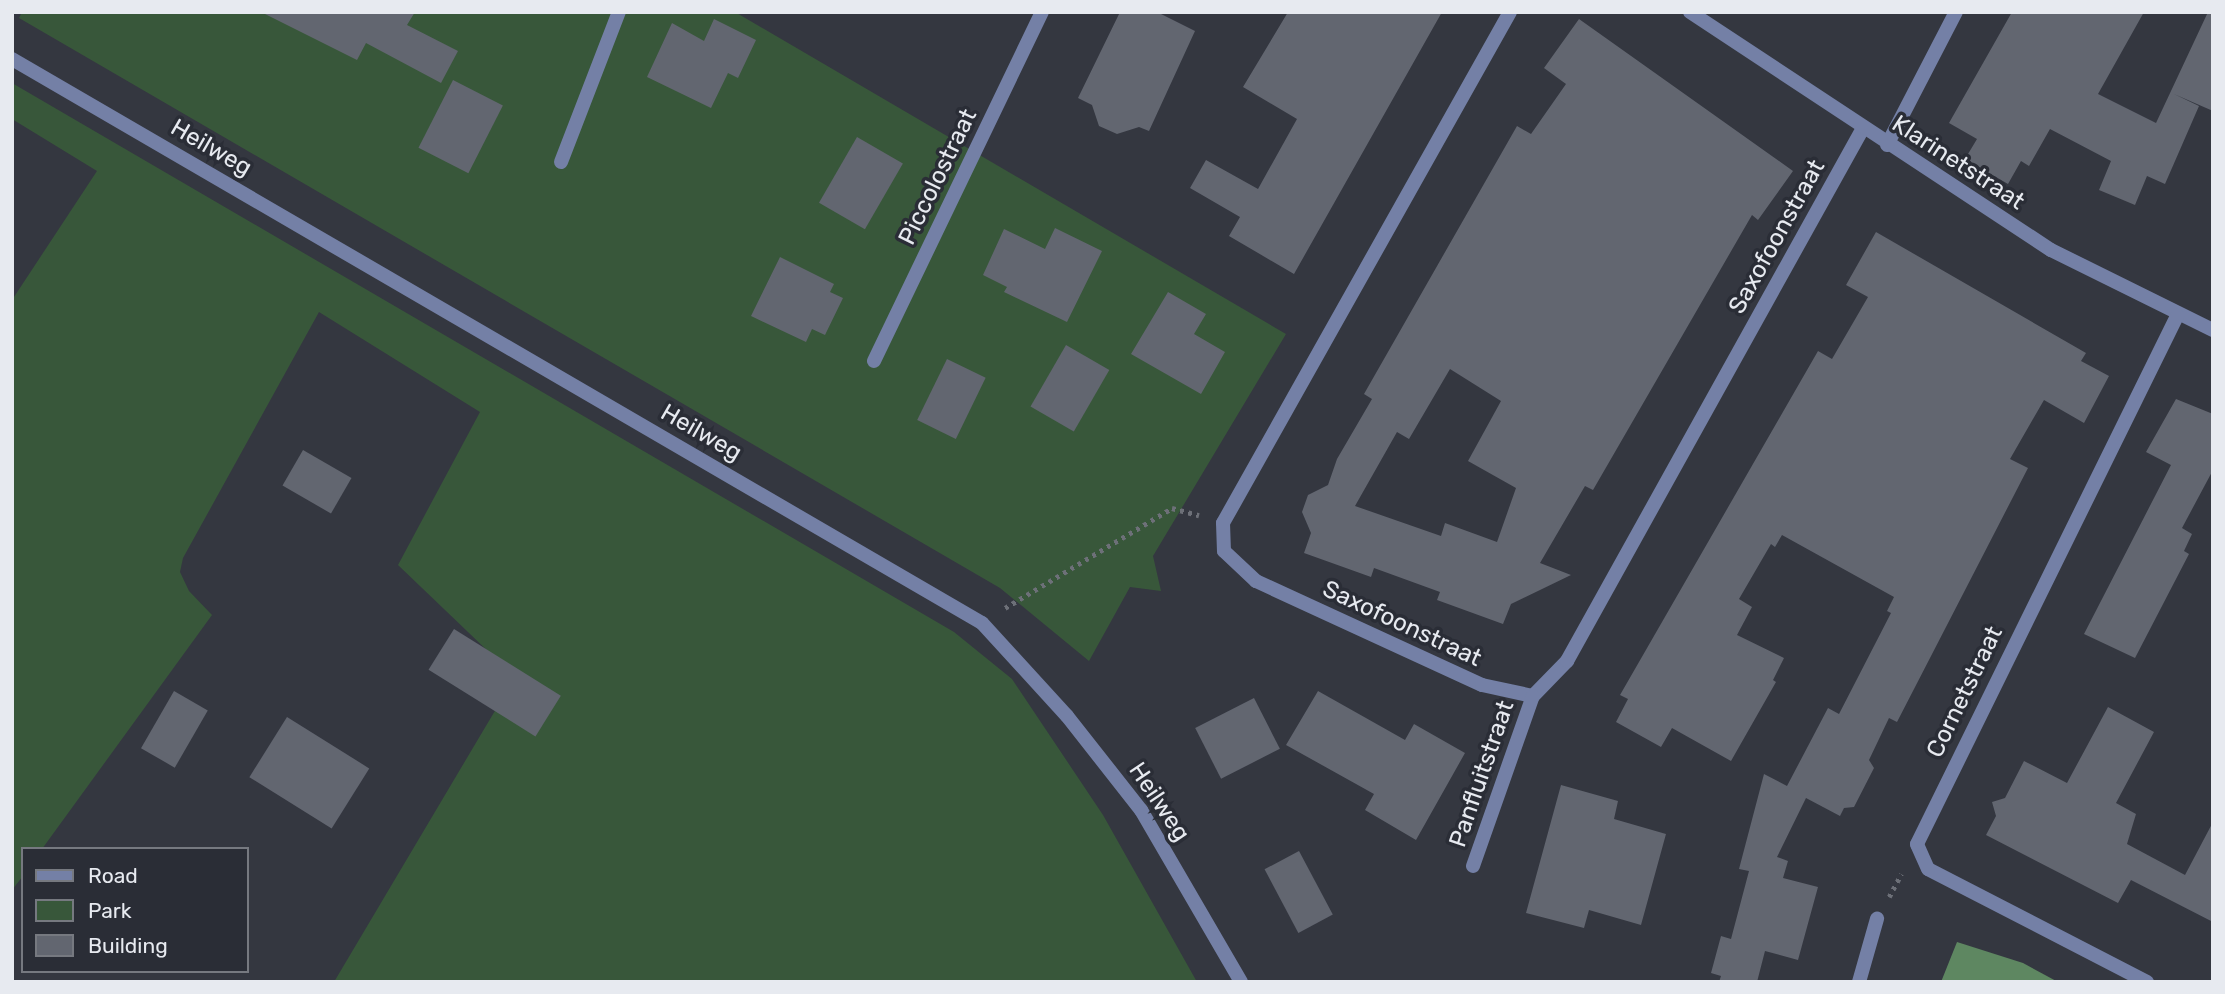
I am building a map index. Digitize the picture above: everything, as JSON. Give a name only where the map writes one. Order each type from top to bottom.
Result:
[{"type":"street","points":[[561,162],[619,12]]},
{"type":"street","name":"Piccolostraat","points":[[874,361],[1042,12]]},
{"type":"street","points":[[1223,523],[1510,12]]},
{"type":"street","name":"Klarinetstraat","points":[[1690,12],[1887,145],[2051,250],[2177,316],[2213,330]]},
{"type":"street","points":[[1887,145],[1956,12]]},
{"type":"street","name":"Heilweg","points":[[12,58],[982,623],[1068,716],[1141,810],[1241,982]]},
{"type":"street","name":"Saxofoonstraat","points":[[1223,523],[1224,551],[1256,581],[1482,685],[1533,696],[1567,661],[1863,128]]},
{"type":"street","name":"Cornetstraat","points":[[1917,844],[2177,316]]},
{"type":"street","name":"Panfluitstraat","points":[[1473,866],[1533,696]]},
{"type":"street","points":[[1917,844],[1928,869],[2147,982]]},
{"type":"street","points":[[1859,982],[1877,919]]},
{"type":"path","points":[[982,623],[1063,569],[1172,508],[1223,523]]},
{"type":"path","points":[[1877,919],[1917,844]]},
{"type":"green space","points":[[22,12],[735,12],[1286,334],[1153,556],[1161,591],[1130,587],[1089,661],[1000,588],[19,18]]},
{"type":"green space","points":[[12,83],[954,632],[1012,679],[1103,815],[1197,982],[334,982],[515,677],[398,565],[480,412],[319,312],[183,558],[180,572],[189,591],[212,615],[43,847],[21,847],[21,879],[12,890],[12,300],[97,171],[12,119]]},
{"type":"shaded area","points":[[1957,942],[2023,963],[2058,982],[1941,982]]},
{"type":"building","points":[[261,12],[415,12],[407,25],[458,51],[441,83],[366,43],[357,60]]},
{"type":"building","points":[[1120,12],[1157,12],[1195,31],[1149,131],[1139,127],[1117,134],[1099,126],[1092,105],[1078,98]]},
{"type":"building","points":[[1288,12],[1442,12],[1294,274],[1229,236],[1240,217],[1190,188],[1206,160],[1258,189],[1297,119],[1243,87]]},
{"type":"building","points":[[2012,12],[2144,12],[2098,94],[2156,123],[2208,12],[2213,12],[2213,111],[2174,94],[2199,106],[2165,184],[2147,176],[2135,205],[2099,190],[2111,161],[2050,129],[2029,166],[2021,161],[2008,184],[1965,159],[1977,139],[1949,123]]},
{"type":"building","points":[[714,19],[756,40],[738,78],[728,73],[711,108],[647,77],[672,23],[704,41]]},
{"type":"building","points":[[1579,19],[1793,171],[1758,220],[1752,215],[1593,490],[1585,486],[1540,563],[1571,575],[1511,604],[1503,624],[1437,600],[1440,592],[1374,568],[1371,577],[1304,553],[1311,533],[1302,512],[1308,495],[1328,485],[1337,459],[1372,399],[1364,394],[1517,126],[1531,134],[1566,84],[1544,68]],"holes":[[[1450,369],[1501,401],[1468,461],[1516,488],[1497,542],[1445,523],[1441,536],[1355,506],[1397,432],[1409,439]]]},
{"type":"building","points":[[453,80],[503,105],[468,173],[418,148]]},
{"type":"building","points":[[857,137],[903,163],[865,229],[819,203]]},
{"type":"building","points":[[1055,228],[1102,251],[1067,322],[1004,292],[1007,287],[983,275],[1004,229],[1045,249]]},
{"type":"building","points":[[1876,232],[2086,353],[2081,361],[2109,376],[2084,423],[2044,400],[2010,459],[2028,468],[1897,722],[1889,718],[1869,760],[1874,768],[1854,807],[1844,808],[1840,816],[1806,798],[1777,857],[1788,861],[1783,878],[1818,887],[1798,960],[1765,951],[1757,982],[1719,982],[1721,976],[1711,973],[1721,936],[1731,939],[1749,871],[1739,869],[1764,774],[1787,786],[1828,708],[1839,714],[1891,613],[1887,611],[1894,597],[1782,535],[1775,547],[1771,544],[1739,599],[1752,607],[1737,635],[1784,658],[1773,680],[1776,682],[1731,761],[1672,728],[1661,747],[1616,722],[1628,699],[1620,695],[1818,351],[1832,359],[1868,297],[1846,285]]},
{"type":"building","points":[[780,257],[834,284],[830,292],[843,298],[825,335],[812,329],[806,342],[751,316]]},
{"type":"building","points":[[1168,292],[1206,314],[1194,334],[1225,352],[1201,394],[1131,354]]},
{"type":"building","points":[[1066,345],[1109,370],[1074,431],[1030,406]]},
{"type":"building","points":[[947,359],[986,378],[956,439],[917,420]]},
{"type":"building","points":[[2176,399],[2213,414],[2213,470],[2182,528],[2192,534],[2184,551],[2189,554],[2135,658],[2084,634],[2171,465],[2146,452]]},
{"type":"building","points":[[303,450],[351,478],[331,514],[282,486]]},
{"type":"building","points":[[454,629],[561,696],[535,736],[429,670]]},
{"type":"building","points":[[174,691],[208,710],[175,768],[141,748]]},
{"type":"building","points":[[1318,691],[1405,740],[1414,724],[1465,753],[1416,840],[1365,810],[1374,794],[1286,745]]},
{"type":"building","points":[[1254,698],[1280,749],[1221,779],[1195,728]]},
{"type":"building","points":[[2108,707],[2154,732],[2116,803],[2136,814],[2127,844],[2185,875],[2213,822],[2213,922],[2131,880],[2118,903],[1986,835],[1996,816],[1992,802],[2005,798],[2024,761],[2067,783]]},
{"type":"building","points":[[287,717],[369,768],[332,829],[249,777]]},
{"type":"building","points":[[1561,785],[1618,801],[1614,819],[1666,834],[1641,925],[1589,910],[1584,928],[1526,913]]},
{"type":"building","points":[[1299,851],[1333,915],[1298,933],[1265,869]]}]
